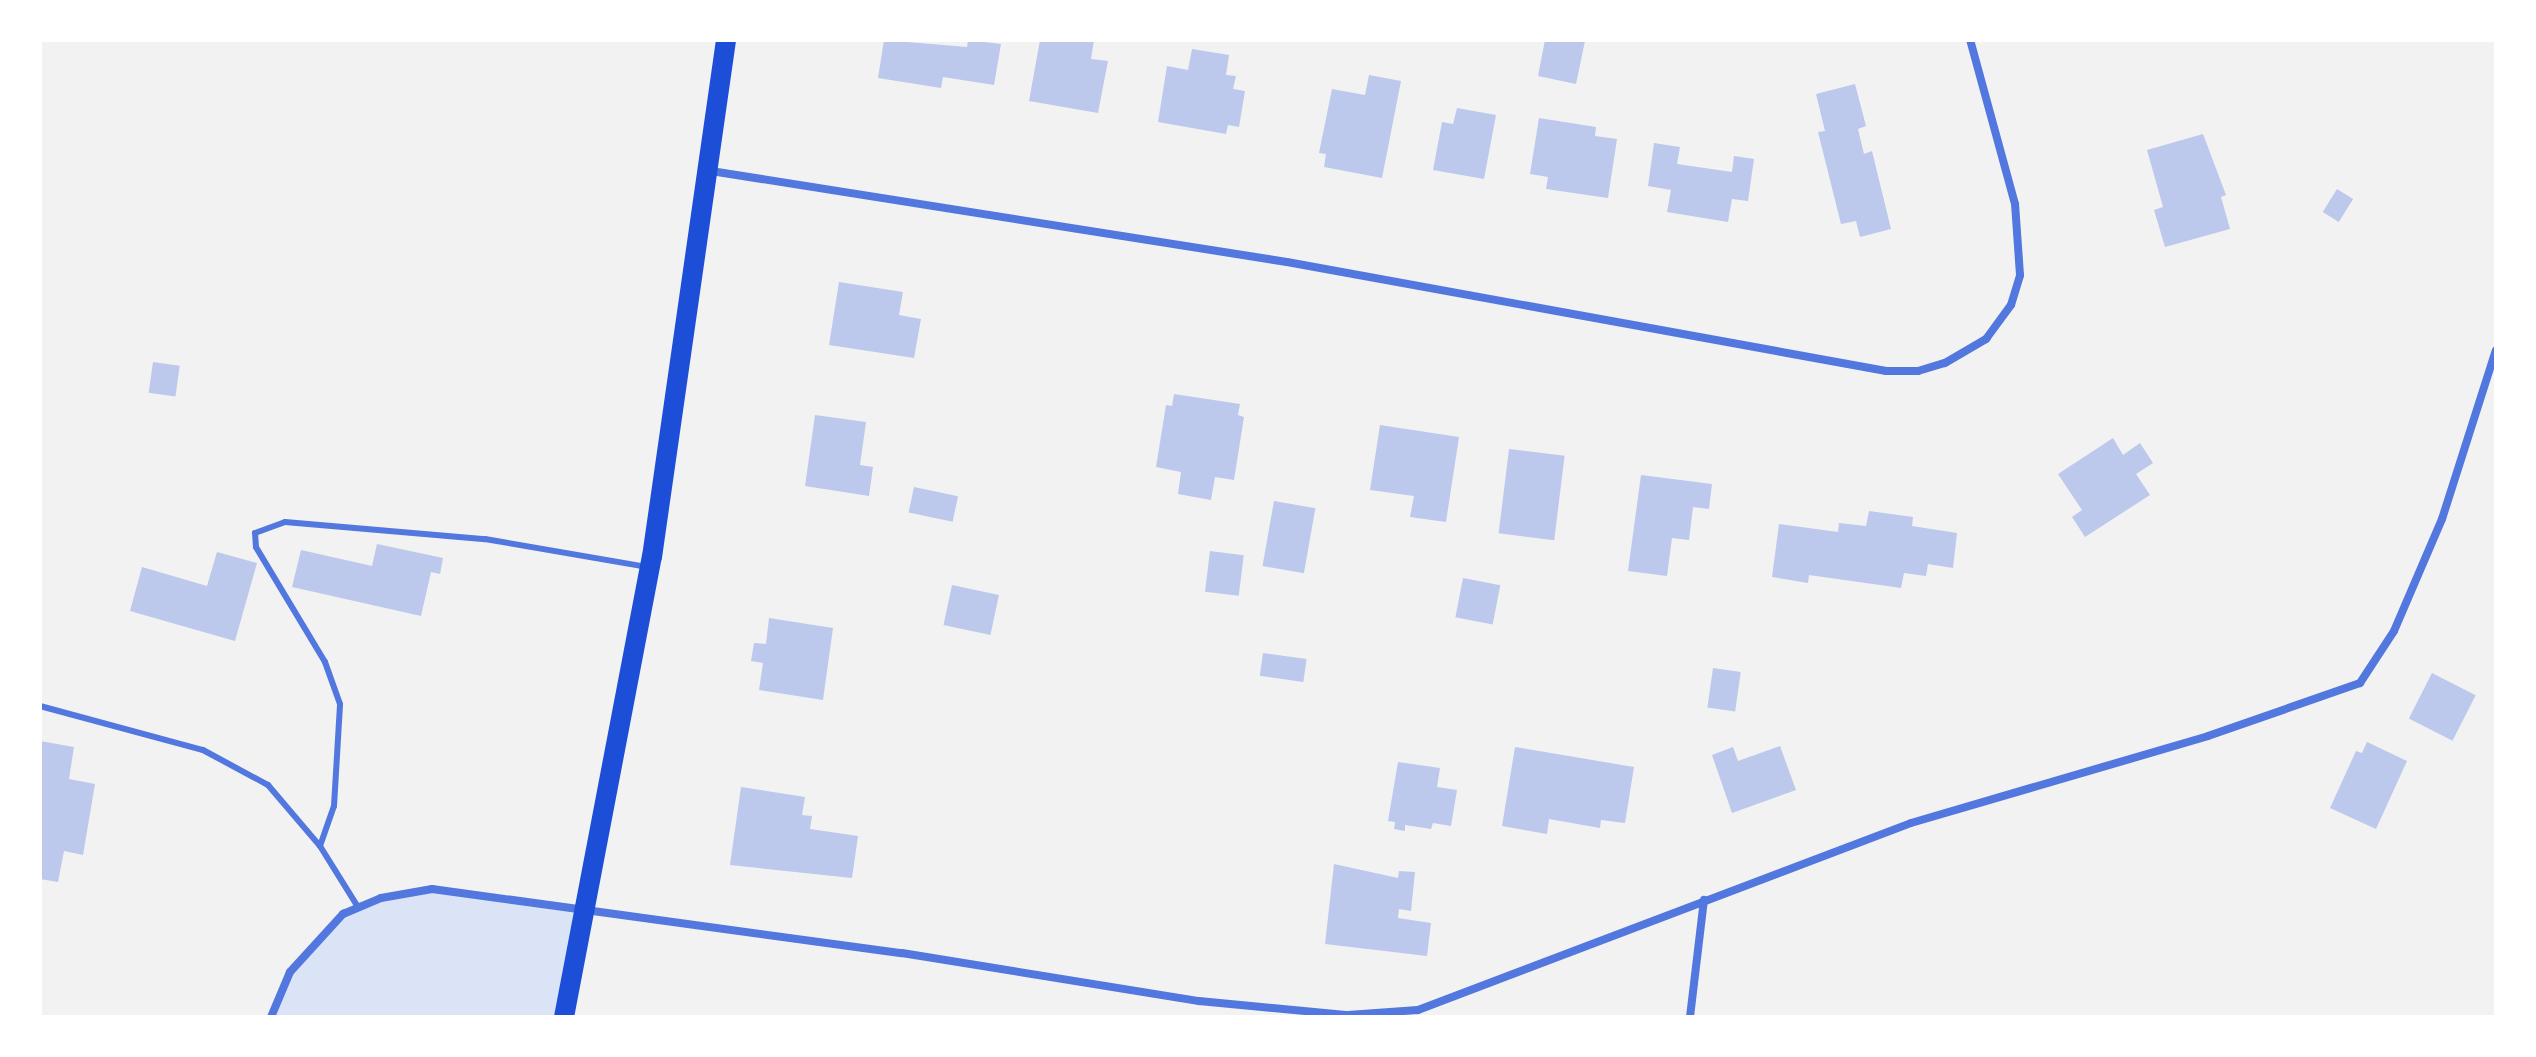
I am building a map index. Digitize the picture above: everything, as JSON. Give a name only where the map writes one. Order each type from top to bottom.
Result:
[{"type":"main road","points":[[564,1017],[650,568],[711,171],[726,40]]},
{"type":"street","points":[[711,171],[1316,267],[1886,371],[1918,371],[1945,363],[1986,339],[2011,305],[2020,275],[2015,204],[1970,40]]},
{"type":"street","points":[[271,1017],[290,972],[343,914],[358,907],[432,889],[902,953],[1133,993],[1379,1015],[1404,1014],[1465,995],[1704,900],[1911,823],[2208,736],[2360,683],[2394,631],[2442,519],[2496,350]]},
{"type":"street","points":[[1690,1017],[1704,900]]},
{"type":"lane","points":[[320,846],[334,806],[340,704],[325,662],[256,547],[255,533],[285,522],[485,539],[650,568]]},
{"type":"lane","points":[[40,706],[203,750],[268,785],[320,846],[358,907]]},
{"type":"shaded area","points":[[432,889],[586,912],[564,1017],[271,1017],[290,972],[343,914],[381,898]]},
{"type":"building","points":[[884,40],[967,47],[968,40],[1001,44],[994,85],[943,77],[941,88],[878,78]]},
{"type":"building","points":[[1040,40],[1094,40],[1091,59],[1108,61],[1098,113],[1029,101]]},
{"type":"building","points":[[1545,40],[1585,41],[1576,84],[1538,76]]},
{"type":"building","points":[[1192,49],[1229,55],[1226,75],[1236,76],[1233,89],[1245,91],[1239,127],[1228,125],[1226,134],[1158,122],[1167,66],[1188,70]]},
{"type":"building","points":[[1369,75],[1401,81],[1382,178],[1324,167],[1326,154],[1319,153],[1332,89],[1365,95]]},
{"type":"building","points":[[1855,84],[1866,126],[1858,129],[1864,154],[1872,151],[1891,229],[1860,237],[1856,221],[1841,224],[1818,132],[1825,131],[1816,94]]},
{"type":"building","points":[[1457,108],[1496,115],[1484,179],[1433,170],[1442,122],[1453,124]]},
{"type":"building","points":[[1539,118],[1596,127],[1595,136],[1617,139],[1608,198],[1546,189],[1548,177],[1530,174]]},
{"type":"building","points":[[2203,134],[2226,195],[2221,197],[2230,229],[2165,247],[2154,210],[2163,207],[2147,150]]},
{"type":"building","points":[[1654,143],[1680,147],[1677,164],[1732,172],[1734,156],[1754,159],[1748,201],[1732,199],[1728,222],[1667,212],[1671,190],[1648,186]]},
{"type":"building","points":[[2337,189],[2353,199],[2339,222],[2323,212]]},
{"type":"building","points":[[839,282],[903,292],[899,315],[921,319],[914,358],[829,345]]},
{"type":"building","points":[[153,362],[180,366],[175,396],[149,393]]},
{"type":"building","points":[[1174,394],[1240,404],[1238,415],[1244,417],[1234,480],[1215,477],[1211,500],[1178,494],[1181,472],[1156,467],[1166,405],[1172,406]]},
{"type":"building","points":[[815,415],[866,422],[860,465],[873,467],[869,496],[805,486]]},
{"type":"building","points":[[1380,425],[1459,437],[1446,522],[1410,517],[1414,496],[1370,490]]},
{"type":"building","points":[[2113,438],[2123,455],[2140,443],[2153,463],[2136,474],[2150,495],[2085,537],[2072,517],[2082,510],[2058,474]]},
{"type":"building","points":[[1509,449],[1565,456],[1554,540],[1499,533]]},
{"type":"building","points":[[1641,475],[1712,484],[1709,509],[1693,507],[1689,540],[1672,538],[1667,576],[1628,571]]},
{"type":"building","points":[[914,487],[958,496],[953,522],[909,512]]},
{"type":"building","points":[[1274,501],[1315,508],[1304,573],[1263,566]]},
{"type":"building","points":[[1869,511],[1913,517],[1912,526],[1957,533],[1953,568],[1928,564],[1926,576],[1904,573],[1901,588],[1809,575],[1808,583],[1772,577],[1779,524],[1838,532],[1839,523],[1866,526]]},
{"type":"building","points":[[377,544],[443,558],[440,574],[431,572],[421,616],[292,587],[301,550],[372,566]]},
{"type":"building","points":[[1210,551],[1244,555],[1239,596],[1205,592]]},
{"type":"building","points":[[217,552],[257,563],[235,641],[130,611],[142,567],[207,586]]},
{"type":"building","points":[[1463,578],[1500,585],[1493,625],[1455,617]]},
{"type":"building","points":[[952,585],[999,595],[990,635],[943,625]]},
{"type":"building","points":[[769,618],[833,628],[823,700],[759,690],[763,663],[751,661],[754,643],[766,644]]},
{"type":"building","points":[[1263,653],[1307,659],[1303,682],[1260,676]]},
{"type":"building","points":[[1713,668],[1741,672],[1735,712],[1707,708]]},
{"type":"building","points":[[2432,673],[2476,695],[2453,741],[2409,718]]},
{"type":"building","points":[[40,741],[74,747],[69,779],[95,784],[83,855],[64,851],[58,882],[40,879]]},
{"type":"building","points":[[2367,742],[2407,761],[2376,829],[2330,808],[2356,751],[2362,753]]},
{"type":"building","points":[[1780,746],[1796,790],[1732,813],[1712,755],[1733,747],[1738,761]]},
{"type":"building","points":[[1515,747],[1634,767],[1625,823],[1601,820],[1600,828],[1549,819],[1547,834],[1502,826]]},
{"type":"building","points":[[1398,762],[1440,768],[1437,787],[1457,790],[1451,826],[1433,823],[1431,829],[1405,825],[1405,831],[1394,829],[1395,822],[1388,821]]},
{"type":"building","points":[[741,787],[805,797],[802,815],[812,816],[810,829],[858,836],[852,878],[730,865]]},
{"type":"building","points":[[1334,864],[1398,878],[1399,871],[1415,872],[1411,911],[1399,909],[1398,918],[1431,923],[1427,956],[1325,944]]}]
